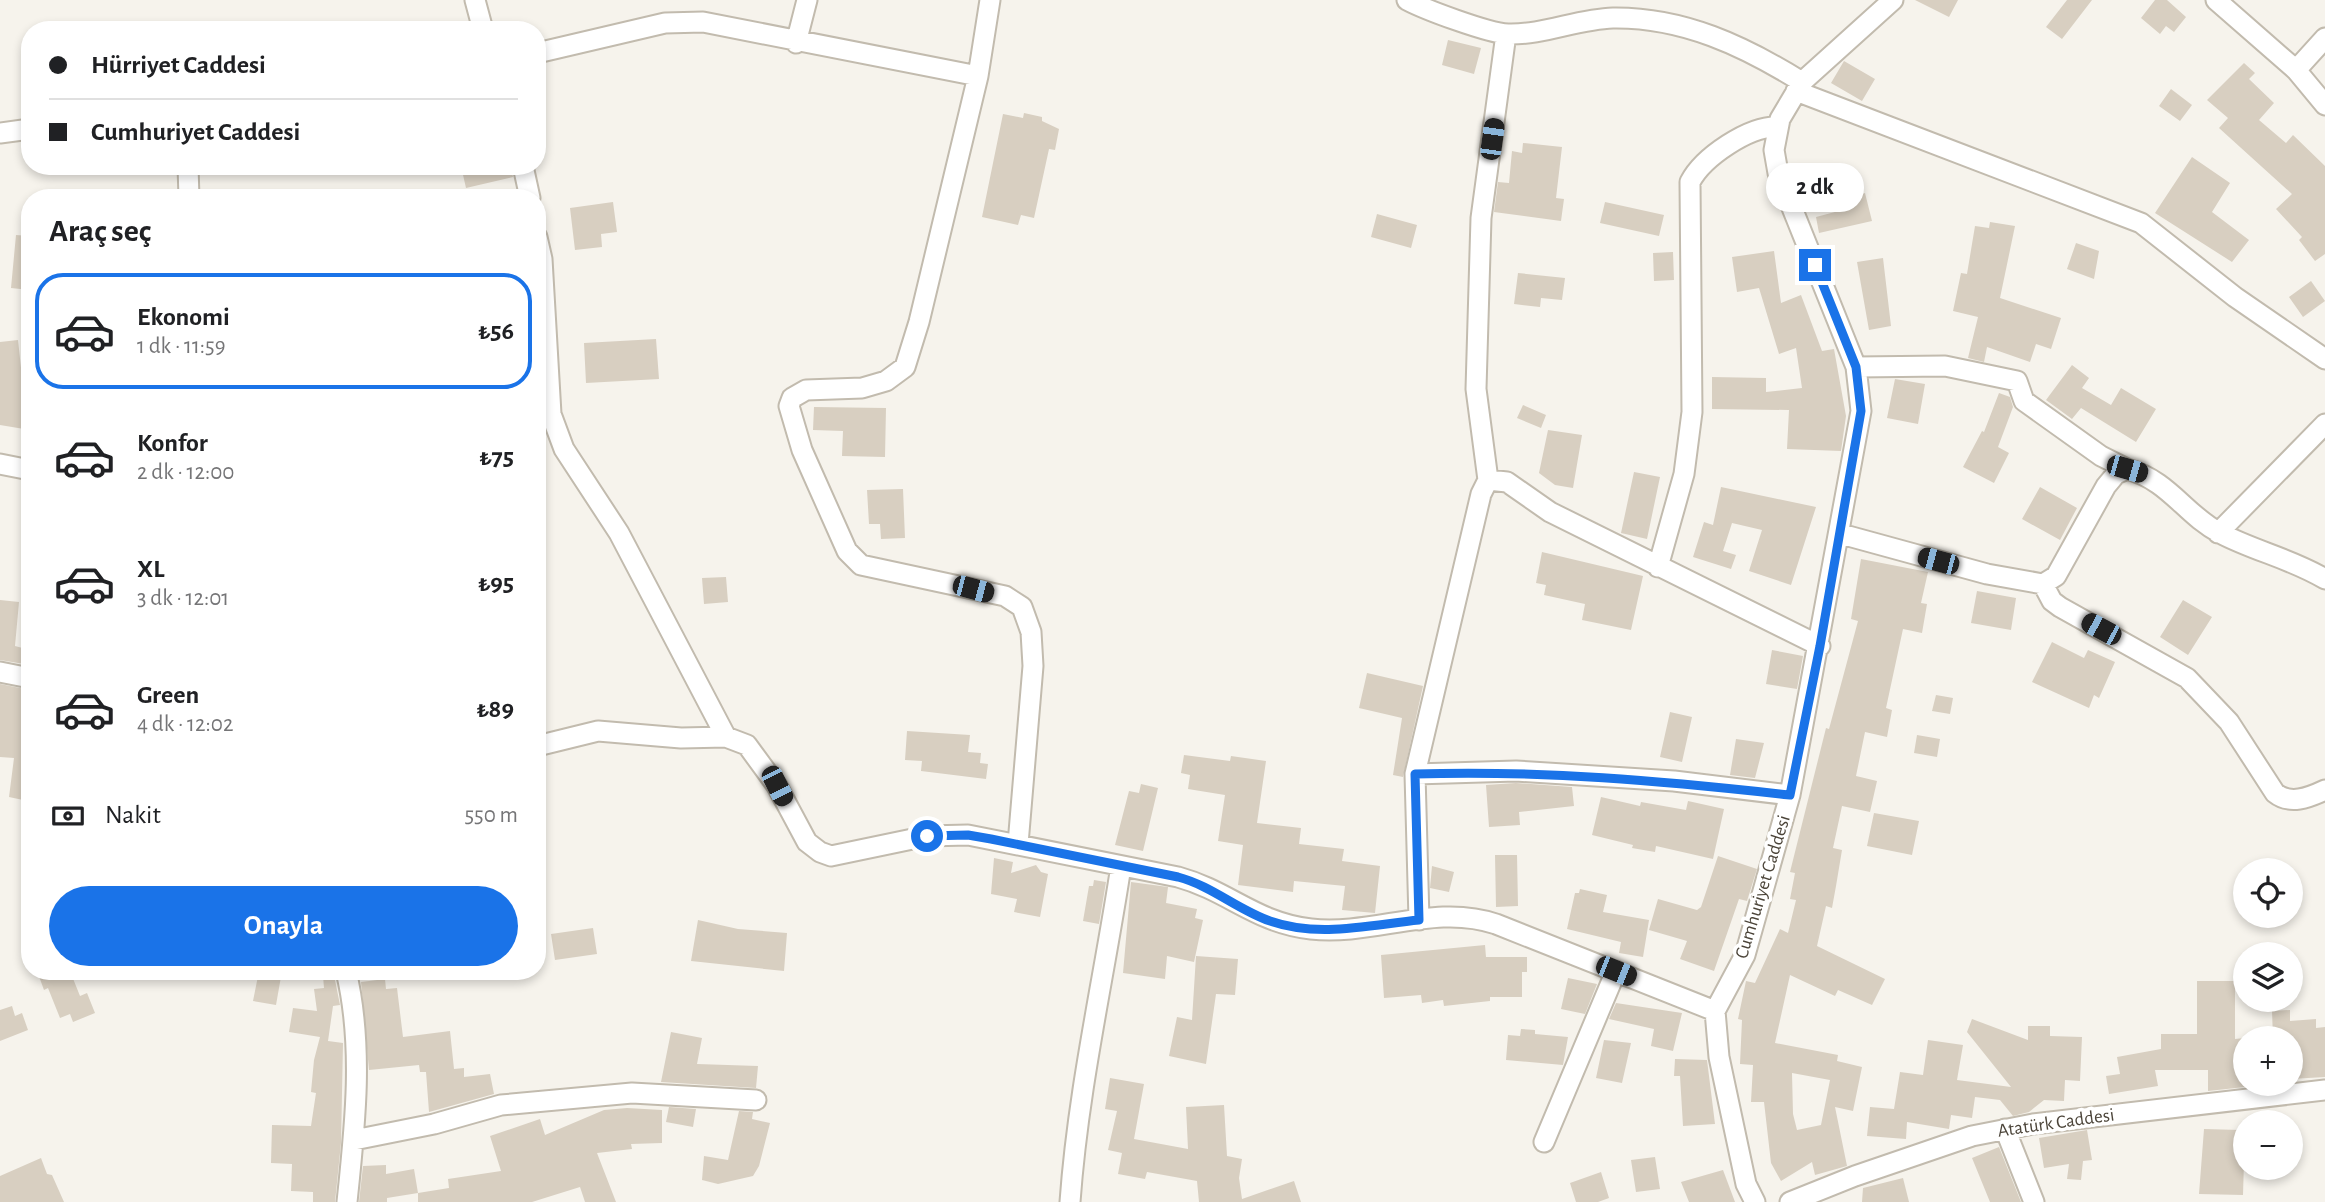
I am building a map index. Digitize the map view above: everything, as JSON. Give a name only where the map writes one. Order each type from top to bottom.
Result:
[{"type":"street","points":[[475,0],[481,21]]},
{"type":"street","points":[[796,43],[807,0]]},
{"type":"street","points":[[990,0],[978,76],[919,322],[905,367],[886,381],[862,387],[806,390],[792,398],[789,405],[802,450],[847,551],[861,565],[1005,596],[1022,607],[1027,615],[1033,666],[1018,844]]},
{"type":"street","points":[[1407,0],[1506,34],[1612,18],[1648,19],[1696,30],[1725,41],[1765,59],[1799,87],[2141,223],[2235,297],[2325,359]]},
{"type":"street","name":"Cumhuriyet Caddesi","points":[[1715,1011],[1745,955],[1790,795],[1860,430],[1861,411],[1856,367],[1778,173],[1774,149],[1777,128],[1787,102],[1799,87],[1893,0]]},
{"type":"street","points":[[2216,0],[2296,70],[2325,105]]},
{"type":"street","points":[[546,52],[665,23],[684,22],[733,26],[796,43],[978,76]]},
{"type":"street","points":[[1419,920],[1415,774],[1481,494],[1488,480],[1476,389],[1481,218],[1506,34]]},
{"type":"street","points":[[2296,70],[2325,38]]},
{"type":"street","points":[[1658,567],[1680,495],[1692,412],[1690,182],[1714,153],[1759,131],[1777,128]]},
{"type":"street","points":[[0,132],[21,130]]},
{"type":"street","points":[[1856,367],[1945,366],[2017,381],[2024,401],[2101,456],[2127,469],[2150,476],[2218,533],[2306,568],[2325,579]]},
{"type":"street","points":[[546,395],[564,449],[619,533],[726,737]]},
{"type":"street","points":[[2218,533],[2325,424]]},
{"type":"street","points":[[0,464],[21,468]]},
{"type":"street","points":[[1841,534],[1987,574],[2043,584],[2056,576],[2106,486],[2116,474],[2127,469]]},
{"type":"street","points":[[1488,480],[1507,482],[1550,512],[1820,646]]},
{"type":"street","points":[[2043,584],[2052,601],[2060,607],[2187,678],[2229,722],[2275,793],[2283,799],[2291,800],[2325,790]]},
{"type":"street","points":[[0,672],[21,676]]},
{"type":"street","points":[[546,744],[598,731],[681,738],[726,737],[747,745],[777,786],[807,842],[831,856],[947,834],[1018,844],[1200,883],[1268,921],[1292,927],[1331,930],[1451,916],[1481,919],[1715,1011],[1719,1057],[1746,1184],[1755,1202]]},
{"type":"street","points":[[1415,774],[1516,771],[1674,781],[1790,795]]},
{"type":"street","points":[[1070,1202],[1082,1091],[1102,992],[1121,866]]},
{"type":"street","points":[[1544,1142],[1616,971]]},
{"type":"street","points":[[347,1202],[354,1140],[357,1051],[353,1000],[348,980]]},
{"type":"street","name":"Atatürk Caddesi","points":[[1793,1201],[1855,1176],[1972,1136],[2005,1129],[2325,1090]]},
{"type":"street","points":[[354,1140],[434,1124],[501,1105],[632,1093],[756,1100]]},
{"type":"street","points":[[2005,1129],[2034,1202]]},
{"type":"building","points":[[1915,0],[1958,0],[1949,17]]},
{"type":"building","points":[[2067,0],[2092,0],[2062,39],[2046,27]]},
{"type":"building","points":[[2155,0],[2167,0],[2186,17],[2174,32],[2166,26],[2160,34],[2141,18]]},
{"type":"building","points":[[1448,40],[1481,48],[1474,74],[1442,65]]},
{"type":"building","points":[[1844,61],[1875,79],[1862,101],[1831,83]]},
{"type":"building","points":[[2244,63],[2255,73],[2249,79],[2274,103],[2259,120],[2286,143],[2293,135],[2325,166],[2325,254],[2315,261],[2299,240],[2302,237],[2276,209],[2292,194],[2219,128],[2228,118],[2207,100]]},
{"type":"building","points":[[2171,89],[2192,105],[2180,121],[2159,106]]},
{"type":"building","points":[[1024,113],[1042,117],[1042,121],[1059,129],[1055,150],[1049,149],[1034,218],[1021,215],[1018,225],[982,217],[1003,114],[1023,118]]},
{"type":"building","points":[[1523,143],[1562,147],[1556,198],[1564,199],[1561,221],[1494,212],[1498,182],[1509,183],[1512,151],[1522,153]]},
{"type":"building","points":[[2192,157],[2230,183],[2212,212],[2249,240],[2232,262],[2155,213]]},
{"type":"building","points":[[463,175],[513,175],[513,177],[466,188]]},
{"type":"building","points":[[1865,193],[1872,221],[1819,233],[1816,217],[1850,208],[1847,198]]},
{"type":"building","points":[[613,202],[617,232],[601,234],[602,247],[575,250],[570,208]]},
{"type":"building","points":[[1605,202],[1664,215],[1659,236],[1600,223]]},
{"type":"building","points":[[1377,214],[1417,225],[1411,248],[1371,237]]},
{"type":"building","points":[[1990,222],[2015,226],[2000,298],[2061,318],[2051,349],[2036,344],[2030,362],[1987,347],[1984,362],[1968,358],[1978,317],[1953,311],[1961,273],[1967,274],[1975,226],[1989,228]]},
{"type":"building","points":[[16,235],[21,235],[21,289],[11,288]]},
{"type":"building","points":[[2076,243],[2099,251],[2094,279],[2067,269]]},
{"type":"building","points":[[1774,251],[1781,303],[1801,295],[1822,351],[1834,349],[1846,416],[1841,451],[1787,449],[1789,410],[1712,409],[1712,377],[1766,378],[1766,392],[1802,388],[1796,348],[1779,354],[1759,288],[1737,292],[1732,257]]},
{"type":"building","points":[[1673,252],[1674,280],[1654,281],[1653,253]]},
{"type":"building","points":[[1883,258],[1891,326],[1869,330],[1857,262]]},
{"type":"building","points":[[1518,273],[1565,278],[1562,300],[1541,298],[1540,307],[1514,304]]},
{"type":"building","points":[[2311,281],[2325,301],[2303,317],[2289,297]]},
{"type":"building","points":[[656,339],[659,379],[586,383],[584,343]]},
{"type":"building","points":[[18,340],[21,428],[0,425],[0,342]]},
{"type":"building","points":[[2072,365],[2089,378],[2082,388],[2111,405],[2121,388],[2156,409],[2136,442],[2081,408],[2072,419],[2046,400]]},
{"type":"building","points":[[1895,379],[1925,384],[1918,424],[1887,418]]},
{"type":"building","points":[[1999,393],[2010,397],[2013,407],[1998,447],[2009,453],[1994,483],[1963,467],[1982,431],[1984,432]]},
{"type":"building","points":[[1523,405],[1546,415],[1541,428],[1517,418]]},
{"type":"building","points":[[814,407],[886,408],[885,457],[842,456],[843,431],[813,430]]},
{"type":"building","points":[[1548,430],[1582,435],[1573,488],[1555,485],[1539,473]]},
{"type":"building","points":[[1634,472],[1660,477],[1647,539],[1621,533]]},
{"type":"building","points":[[1721,487],[1816,507],[1791,585],[1749,571],[1762,530],[1732,523],[1723,551],[1736,555],[1731,569],[1693,557],[1704,522],[1713,525]]},
{"type":"building","points":[[2040,487],[2077,508],[2060,540],[2022,519]]},
{"type":"building","points":[[903,489],[905,538],[881,539],[880,524],[869,524],[867,490]]},
{"type":"building","points":[[1542,552],[1643,576],[1631,630],[1582,620],[1585,604],[1544,595],[1546,585],[1536,583]]},
{"type":"building","points":[[1861,559],[1928,572],[1921,603],[1927,604],[1922,633],[1903,629],[1886,708],[1892,710],[1887,737],[1865,732],[1856,776],[1877,781],[1870,812],[1842,806],[1833,848],[1842,850],[1836,886],[1832,908],[1826,906],[1817,946],[1885,979],[1872,1005],[1838,990],[1835,996],[1790,975],[1775,1043],[1838,1055],[1837,1061],[1862,1067],[1853,1111],[1835,1107],[1847,1166],[1815,1175],[1812,1162],[1781,1181],[1771,1163],[1764,1102],[1751,1102],[1753,1065],[1740,1064],[1742,1020],[1738,1019],[1746,981],[1755,983],[1780,929],[1788,933],[1796,900],[1790,899],[1795,873],[1790,872],[1826,728],[1829,729],[1858,621],[1851,619]],"holes":[[[1792,1073],[1830,1080],[1821,1125],[1797,1130],[1793,1114]]]},
{"type":"building","points":[[726,577],[728,602],[704,604],[702,578]]},
{"type":"building","points":[[1977,591],[2016,598],[2011,630],[1971,623]]},
{"type":"building","points":[[0,600],[19,602],[15,646],[21,648],[21,664],[0,660]]},
{"type":"building","points":[[2183,600],[2212,617],[2188,655],[2160,637]]},
{"type":"building","points":[[2052,642],[2084,658],[2088,650],[2115,662],[2099,698],[2094,695],[2089,708],[2032,682]]},
{"type":"building","points":[[1772,650],[1803,656],[1797,689],[1766,684]]},
{"type":"building","points":[[1367,673],[1423,686],[1403,777],[1393,775],[1402,718],[1359,708]]},
{"type":"building","points":[[0,684],[21,688],[21,800],[9,797],[14,758],[0,757]]},
{"type":"building","points":[[1936,695],[1953,698],[1950,714],[1932,711]]},
{"type":"building","points":[[1670,712],[1692,717],[1682,762],[1660,757]]},
{"type":"building","points":[[907,731],[970,735],[968,752],[981,753],[980,763],[988,764],[986,779],[921,771],[922,761],[905,760]]},
{"type":"building","points":[[1917,735],[1940,739],[1937,757],[1914,753]]},
{"type":"building","points":[[1736,739],[1764,743],[1755,778],[1730,775]]},
{"type":"building","points":[[1184,755],[1230,761],[1231,756],[1266,761],[1257,823],[1301,828],[1299,844],[1344,849],[1342,861],[1380,866],[1375,913],[1342,910],[1345,886],[1294,881],[1293,892],[1238,885],[1243,845],[1218,841],[1225,795],[1188,789],[1190,775],[1181,773]]},
{"type":"building","points":[[1516,783],[1572,787],[1574,806],[1519,812],[1520,825],[1489,827],[1486,785]]},
{"type":"building","points":[[1141,784],[1158,788],[1143,851],[1115,845],[1129,791],[1139,793]]},
{"type":"building","points":[[1601,797],[1640,806],[1641,802],[1686,810],[1688,801],[1724,809],[1713,859],[1656,846],[1655,852],[1632,848],[1633,845],[1592,835]]},
{"type":"building","points":[[1874,813],[1919,821],[1912,855],[1867,846]]},
{"type":"building","points":[[1495,855],[1517,855],[1518,906],[1496,907]]},
{"type":"building","points":[[1718,856],[1757,869],[1747,901],[1739,899],[1714,971],[1680,959],[1687,941],[1649,930],[1658,899],[1697,910],[1701,907]]},
{"type":"building","points":[[994,858],[1013,862],[1011,873],[1036,865],[1041,872],[1048,874],[1040,917],[1014,912],[1017,899],[991,894]]},
{"type":"building","points":[[1432,866],[1454,872],[1449,892],[1430,888]]},
{"type":"building","points":[[1094,880],[1106,882],[1099,924],[1083,921],[1089,886],[1093,886]]},
{"type":"building","points":[[1131,882],[1168,887],[1166,903],[1197,909],[1195,918],[1203,920],[1194,962],[1167,956],[1165,979],[1123,973]]},
{"type":"building","points":[[1580,889],[1607,895],[1603,912],[1649,920],[1643,957],[1619,953],[1621,942],[1567,929],[1575,893],[1579,893]]},
{"type":"building","points":[[698,920],[738,929],[787,933],[784,971],[691,961]]},
{"type":"building","points":[[593,928],[597,954],[555,960],[551,934]]},
{"type":"building","points":[[1485,945],[1486,957],[1527,957],[1527,972],[1522,972],[1522,997],[1490,997],[1490,1001],[1444,1006],[1443,1000],[1422,1003],[1421,995],[1384,998],[1381,955]]},
{"type":"building","points":[[1196,956],[1238,959],[1235,995],[1216,994],[1206,1064],[1169,1056],[1177,1017],[1192,1020]]},
{"type":"building","points":[[1568,978],[1597,984],[1585,1014],[1561,1009]]},
{"type":"building","points":[[40,980],[74,980],[80,996],[87,993],[95,1013],[73,1022],[70,1014],[60,1018],[48,988],[44,990]]},
{"type":"building","points":[[257,980],[280,980],[276,1005],[253,1001]]},
{"type":"building","points":[[323,980],[335,980],[340,1005],[333,1006],[328,1041],[343,1043],[341,1143],[335,1202],[313,1202],[313,1192],[291,1191],[292,1164],[271,1163],[272,1125],[311,1126],[316,1093],[311,1092],[314,1060],[320,1037],[289,1032],[293,1008],[317,1011],[314,989],[324,988]]},
{"type":"building","points":[[385,980],[386,989],[397,988],[403,1037],[450,1031],[454,1069],[464,1068],[464,1077],[490,1074],[494,1094],[429,1112],[426,1072],[420,1072],[419,1065],[369,1070],[361,982]]},
{"type":"building","points":[[2197,981],[2233,981],[2233,1088],[2208,1091],[2208,1070],[2155,1070],[2158,1086],[2109,1094],[2106,1076],[2120,1074],[2117,1057],[2161,1049],[2161,1034],[2197,1034]]},
{"type":"building","points":[[1616,1003],[1682,1013],[1673,1051],[1651,1046],[1654,1029],[1609,1019]]},
{"type":"building","points":[[12,1006],[15,1016],[22,1013],[28,1030],[0,1041],[0,1010]]},
{"type":"building","points":[[2272,1012],[2290,1012],[2290,1021],[2316,1019],[2316,1028],[2325,1027],[2325,1077],[2303,1078],[2303,1026],[2273,1026]]},
{"type":"building","points":[[1972,1019],[2028,1040],[2028,1026],[2050,1026],[2050,1036],[2082,1037],[2080,1081],[2065,1080],[2064,1101],[2044,1100],[2029,1112],[2013,1116],[2000,1100],[1975,1097],[1972,1118],[1951,1115],[1949,1129],[1907,1122],[1906,1139],[1867,1136],[1870,1107],[1894,1109],[1900,1072],[1923,1075],[1928,1040],[1963,1045],[1957,1080],[2011,1087],[1967,1032]]},
{"type":"building","points":[[1521,1029],[1535,1030],[1535,1034],[1568,1037],[1563,1065],[1506,1060],[1508,1035],[1520,1036]]},
{"type":"building","points":[[671,1032],[702,1038],[697,1064],[758,1066],[756,1088],[661,1082]]},
{"type":"building","points":[[1604,1040],[1631,1043],[1622,1083],[1596,1078]]},
{"type":"building","points":[[1675,1059],[1707,1060],[1715,1124],[1683,1126],[1680,1076],[1674,1076]]},
{"type":"building","points":[[1110,1078],[1144,1084],[1134,1139],[1188,1149],[1186,1107],[1224,1105],[1227,1156],[1242,1159],[1239,1178],[1242,1199],[1294,1181],[1301,1202],[1199,1202],[1197,1181],[1147,1172],[1145,1179],[1118,1174],[1122,1153],[1108,1150],[1117,1111],[1105,1109]]},
{"type":"building","points":[[669,1107],[696,1109],[693,1127],[666,1122]]},
{"type":"building","points":[[604,1110],[662,1110],[662,1143],[631,1144],[632,1149],[597,1153],[616,1202],[585,1202],[580,1187],[532,1202],[418,1202],[418,1193],[449,1188],[448,1179],[501,1171],[490,1136],[540,1119],[545,1135]]},
{"type":"building","points":[[739,1111],[753,1112],[752,1119],[770,1123],[759,1166],[753,1176],[718,1184],[702,1180],[704,1156],[728,1160]]},
{"type":"building","points":[[2204,1129],[2233,1130],[2233,1180],[2243,1180],[2243,1195],[2199,1194]]},
{"type":"building","points":[[2087,1130],[2092,1160],[2083,1161],[2081,1180],[2067,1179],[2069,1164],[2044,1168],[2039,1138]]},
{"type":"building","points":[[1999,1147],[2021,1202],[1990,1202],[1972,1158]]},
{"type":"building","points":[[1655,1157],[1660,1189],[1636,1192],[1631,1160]]},
{"type":"building","points":[[41,1158],[64,1202],[0,1202],[0,1176]]},
{"type":"building","points":[[386,1165],[386,1174],[414,1169],[418,1193],[387,1198],[387,1202],[359,1202],[363,1166]]},
{"type":"building","points":[[1723,1170],[1735,1202],[1689,1202],[1681,1182]]},
{"type":"building","points":[[1601,1172],[1609,1198],[1598,1202],[1576,1202],[1570,1183]]},
{"type":"building","points":[[1903,1178],[1909,1202],[1862,1202],[1863,1188]]},
{"type":"route","points":[[927,836],[968,835],[1178,877],[1200,883],[1268,921],[1292,927],[1331,930],[1419,920],[1415,774],[1516,771],[1674,781],[1790,795],[1860,430],[1861,411],[1856,367],[1815,265]]}]
